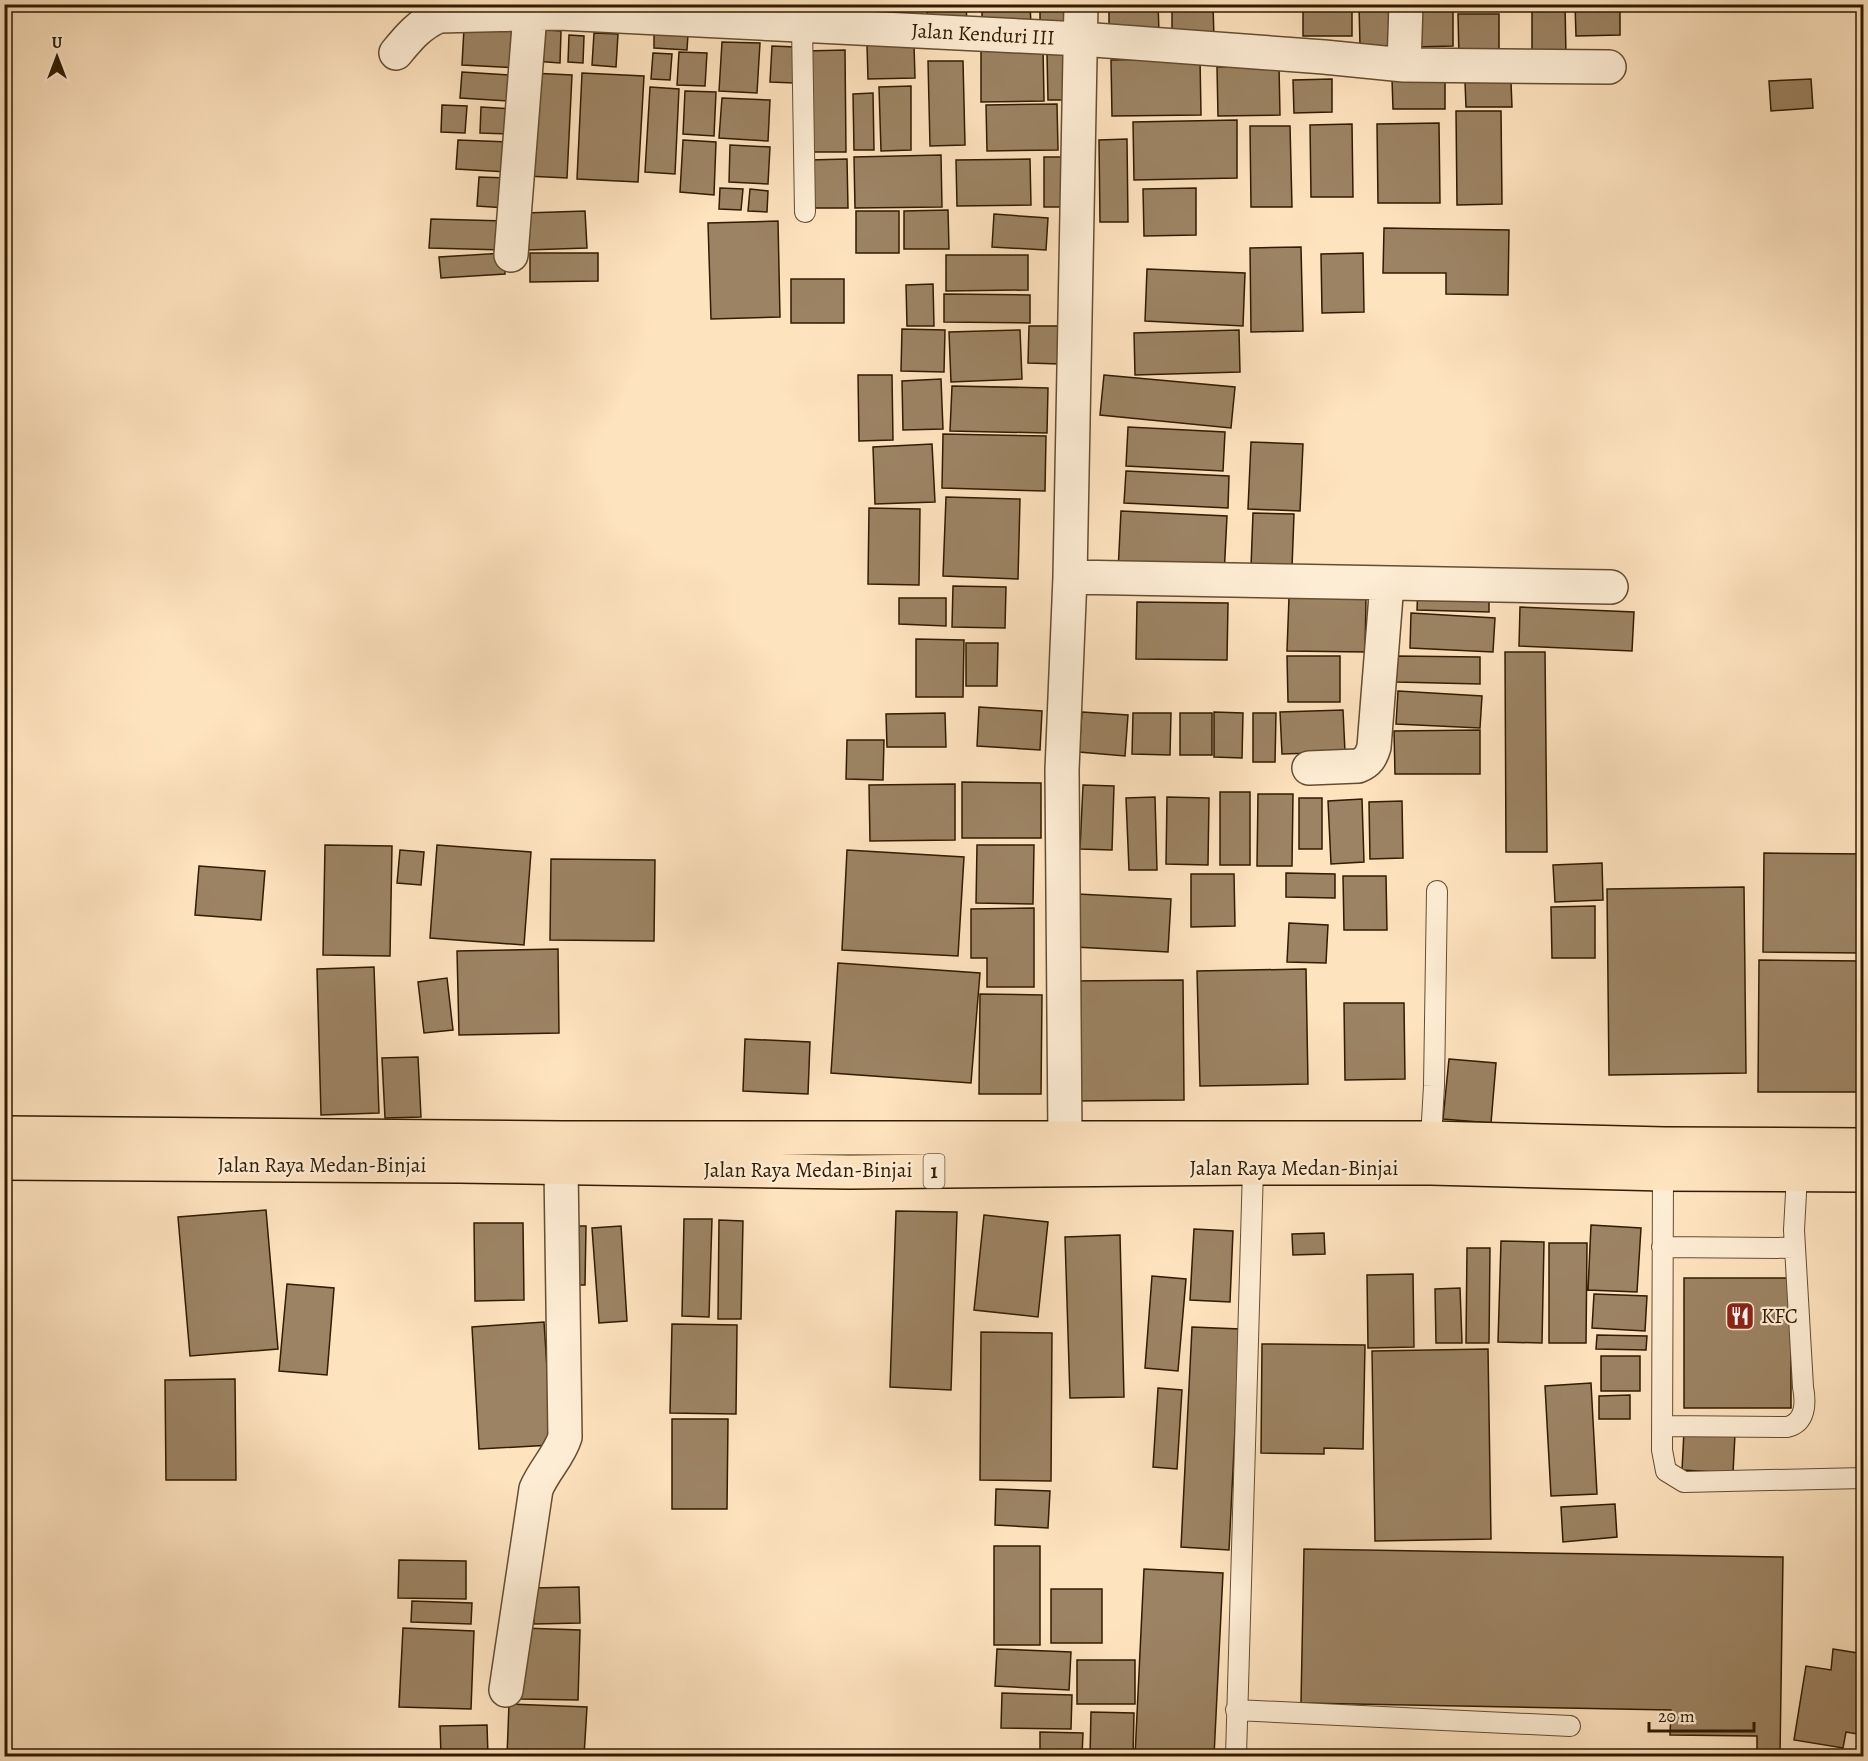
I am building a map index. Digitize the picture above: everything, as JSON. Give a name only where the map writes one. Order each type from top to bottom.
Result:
[{"type":"highway","name":"Jalan Raya Medan-Binjai","points":[[4,1133],[562,1138],[1431,1138],[1652,1144],[1863,1145]]},
{"type":"highway","name":"Jalan Raya Medan-Binjai","points":[[4,1163],[850,1172],[1431,1168],[1663,1174],[1863,1175]]},
{"type":"street","points":[[1065,1139],[1062,770],[1070,577],[1081,4]]},
{"type":"street","points":[[1404,65],[1406,4]]},
{"type":"street","name":"Jalan Kenduri III","points":[[396,53],[425,22],[439,16],[559,13],[1082,39],[1404,65],[1609,67]]},
{"type":"street","points":[[511,255],[530,14]]},
{"type":"street","points":[[1070,577],[1611,587]]},
{"type":"street","points":[[1309,768],[1358,766],[1364,764],[1371,756],[1374,747],[1387,583]]},
{"type":"street","points":[[506,1690],[536,1489],[541,1476],[561,1448],[565,1437],[561,1168]]},
{"type":"lane","points":[[802,25],[805,212]]},
{"type":"lane","points":[[1431,1138],[1437,891]]},
{"type":"lane","points":[[1236,1756],[1252,1168]]},
{"type":"lane","points":[[1663,1174],[1662,1461],[1666,1472],[1684,1482],[1863,1478]]},
{"type":"lane","points":[[1662,1426],[1787,1427],[1793,1426],[1802,1418],[1805,1399],[1795,1248],[1797,1175]]},
{"type":"lane","points":[[1662,1247],[1795,1248]]},
{"type":"lane","points":[[1236,1710],[1570,1726]]},
{"type":"building","points":[[927,4],[966,4],[967,24],[927,25]]},
{"type":"building","points":[[982,4],[1030,4],[1031,25],[982,25]]},
{"type":"building","points":[[1040,4],[1073,4],[1074,30],[1040,31]]},
{"type":"building","points":[[1109,4],[1158,4],[1159,32],[1109,32]]},
{"type":"building","points":[[1172,4],[1213,4],[1214,39],[1172,39]]},
{"type":"building","points":[[1258,4],[1289,4],[1289,7],[1258,8]]},
{"type":"building","points":[[1303,4],[1352,4],[1352,36],[1303,36]]},
{"type":"building","points":[[1359,4],[1397,4],[1398,46],[1360,47]]},
{"type":"building","points":[[1412,4],[1453,4],[1453,46],[1413,47]]},
{"type":"building","points":[[1532,4],[1565,4],[1566,56],[1532,57]]},
{"type":"building","points":[[1575,4],[1620,4],[1620,35],[1576,36]]},
{"type":"building","points":[[1458,14],[1499,14],[1499,58],[1459,59]]},
{"type":"building","points":[[464,28],[521,31],[520,68],[462,65]]},
{"type":"building","points":[[536,29],[561,31],[560,63],[534,61]]},
{"type":"building","points":[[654,32],[688,34],[687,50],[654,48]]},
{"type":"building","points":[[594,33],[618,34],[616,67],[592,65]]},
{"type":"building","points":[[569,35],[584,36],[583,63],[568,62]]},
{"type":"building","points":[[722,42],[760,43],[757,93],[719,91]]},
{"type":"building","points":[[867,45],[914,45],[915,78],[868,79]]},
{"type":"building","points":[[772,46],[796,47],[794,83],[770,82]]},
{"type":"building","points":[[1043,47],[1044,101],[981,102],[981,48]]},
{"type":"building","points":[[845,50],[846,152],[808,152],[806,51]]},
{"type":"building","points":[[679,52],[707,53],[705,86],[677,85]]},
{"type":"building","points":[[653,53],[672,54],[670,80],[651,79]]},
{"type":"building","points":[[1072,53],[1073,100],[1048,100],[1047,54]]},
{"type":"building","points":[[1200,58],[1201,115],[1112,116],[1111,60]]},
{"type":"building","points":[[928,61],[963,61],[965,145],[930,146]]},
{"type":"building","points":[[1279,66],[1280,115],[1218,116],[1217,67]]},
{"type":"building","points":[[462,72],[509,75],[508,101],[460,98]]},
{"type":"building","points":[[531,73],[572,75],[567,178],[526,176]]},
{"type":"building","points":[[582,73],[644,76],[638,182],[577,179]]},
{"type":"building","points":[[1445,78],[1445,109],[1393,109],[1392,79]]},
{"type":"building","points":[[1332,79],[1332,112],[1294,113],[1293,80]]},
{"type":"building","points":[[1811,79],[1813,108],[1771,111],[1769,81]]},
{"type":"building","points":[[1465,82],[1511,82],[1512,107],[1466,107]]},
{"type":"building","points":[[911,86],[911,150],[881,151],[879,87]]},
{"type":"building","points":[[650,87],[679,89],[675,174],[645,172]]},
{"type":"building","points":[[685,91],[716,92],[714,136],[683,134]]},
{"type":"building","points":[[873,93],[874,150],[854,150],[853,94]]},
{"type":"building","points":[[722,98],[770,100],[768,141],[719,138]]},
{"type":"building","points":[[1057,104],[1058,150],[987,151],[986,105]]},
{"type":"building","points":[[442,105],[467,106],[465,133],[441,132]]},
{"type":"building","points":[[481,107],[516,109],[514,134],[480,133]]},
{"type":"building","points":[[1456,111],[1501,111],[1502,204],[1457,205]]},
{"type":"building","points":[[1237,120],[1237,178],[1134,180],[1133,122]]},
{"type":"building","points":[[1439,123],[1440,203],[1378,203],[1377,124]]},
{"type":"building","points":[[1352,124],[1353,197],[1311,197],[1310,125]]},
{"type":"building","points":[[1250,126],[1290,126],[1292,207],[1251,207]]},
{"type":"building","points":[[1127,139],[1128,222],[1100,222],[1099,140]]},
{"type":"building","points":[[458,140],[509,142],[507,172],[456,169]]},
{"type":"building","points":[[683,140],[716,142],[714,195],[680,192]]},
{"type":"building","points":[[730,145],[770,147],[768,184],[729,182]]},
{"type":"building","points":[[941,155],[942,207],[855,208],[854,157]]},
{"type":"building","points":[[1044,157],[1076,157],[1076,207],[1044,207]]},
{"type":"building","points":[[847,159],[848,208],[810,208],[809,160]]},
{"type":"building","points":[[1030,159],[1031,205],[957,206],[956,160]]},
{"type":"building","points":[[479,177],[507,178],[506,208],[477,206]]},
{"type":"building","points":[[720,188],[743,189],[741,210],[719,209]]},
{"type":"building","points":[[1196,188],[1196,235],[1144,236],[1143,189]]},
{"type":"building","points":[[750,189],[768,191],[767,212],[748,211]]},
{"type":"building","points":[[948,210],[949,249],[904,249],[904,211]]},
{"type":"building","points":[[585,211],[587,248],[526,250],[525,213]]},
{"type":"building","points":[[856,211],[899,211],[899,253],[856,253]]},
{"type":"building","points":[[994,214],[1048,218],[1046,250],[992,247]]},
{"type":"building","points":[[431,219],[505,221],[504,250],[429,248]]},
{"type":"building","points":[[778,221],[780,317],[711,319],[708,223]]},
{"type":"building","points":[[1384,228],[1509,230],[1508,295],[1446,294],[1446,273],[1383,273]]},
{"type":"building","points":[[1301,247],[1303,331],[1251,332],[1250,248]]},
{"type":"building","points":[[504,253],[505,274],[441,278],[439,257]]},
{"type":"building","points":[[530,253],[598,253],[598,281],[530,282]]},
{"type":"building","points":[[1363,253],[1364,312],[1322,313],[1321,254]]},
{"type":"building","points":[[946,255],[1028,255],[1028,290],[946,291]]},
{"type":"building","points":[[1147,269],[1245,273],[1243,326],[1145,321]]},
{"type":"building","points":[[791,279],[844,279],[844,323],[791,323]]},
{"type":"building","points":[[933,284],[934,326],[907,326],[906,285]]},
{"type":"building","points":[[944,294],[1030,295],[1030,323],[944,322]]},
{"type":"building","points":[[1029,326],[1061,326],[1060,364],[1028,363]]},
{"type":"building","points":[[902,329],[945,330],[944,372],[901,371]]},
{"type":"building","points":[[1020,330],[1022,379],[951,382],[949,332]]},
{"type":"building","points":[[1239,330],[1240,372],[1135,375],[1134,333]]},
{"type":"building","points":[[858,375],[892,375],[893,440],[859,441]]},
{"type":"building","points":[[1104,375],[1235,387],[1231,428],[1100,415]]},
{"type":"building","points":[[941,379],[943,429],[903,430],[902,381]]},
{"type":"building","points":[[952,386],[1048,388],[1047,433],[950,431]]},
{"type":"building","points":[[1128,427],[1225,432],[1223,471],[1126,466]]},
{"type":"building","points":[[943,434],[1046,436],[1045,491],[942,488]]},
{"type":"building","points":[[1251,442],[1303,444],[1300,511],[1248,509]]},
{"type":"building","points":[[932,444],[935,502],[875,504],[873,447]]},
{"type":"building","points":[[1126,471],[1229,476],[1228,508],[1124,503]]},
{"type":"building","points":[[946,497],[1020,499],[1018,579],[943,576]]},
{"type":"building","points":[[869,508],[920,509],[919,585],[868,584]]},
{"type":"building","points":[[1121,511],[1227,516],[1224,576],[1118,572]]},
{"type":"building","points":[[1253,513],[1294,514],[1292,568],[1251,567]]},
{"type":"building","points":[[1418,584],[1489,587],[1489,612],[1417,610]]},
{"type":"building","points":[[953,586],[1006,587],[1005,628],[952,627]]},
{"type":"building","points":[[1289,597],[1366,598],[1365,652],[1287,651]]},
{"type":"building","points":[[899,598],[946,598],[946,626],[899,624]]},
{"type":"building","points":[[1137,602],[1228,603],[1227,660],[1136,659]]},
{"type":"building","points":[[1520,607],[1634,612],[1632,651],[1519,646]]},
{"type":"building","points":[[1411,613],[1495,618],[1493,652],[1410,648]]},
{"type":"building","points":[[916,639],[964,640],[963,697],[916,697]]},
{"type":"building","points":[[966,643],[998,643],[997,686],[966,686]]},
{"type":"building","points":[[1505,652],[1545,652],[1547,852],[1506,852]]},
{"type":"building","points":[[1287,656],[1340,656],[1340,702],[1288,702]]},
{"type":"building","points":[[1397,656],[1480,657],[1480,684],[1396,682]]},
{"type":"building","points":[[1398,691],[1482,696],[1480,728],[1396,724]]},
{"type":"building","points":[[979,707],[1042,711],[1040,750],[977,746]]},
{"type":"building","points":[[1343,710],[1345,752],[1282,754],[1280,712]]},
{"type":"building","points":[[1082,712],[1128,715],[1125,756],[1079,752]]},
{"type":"building","points":[[1214,712],[1243,713],[1242,758],[1214,757]]},
{"type":"building","points":[[945,713],[946,747],[887,747],[886,714]]},
{"type":"building","points":[[1133,713],[1171,713],[1170,755],[1132,754]]},
{"type":"building","points":[[1180,713],[1212,713],[1212,755],[1180,755]]},
{"type":"building","points":[[1253,713],[1276,713],[1275,762],[1253,762]]},
{"type":"building","points":[[1480,730],[1480,774],[1395,774],[1394,731]]},
{"type":"building","points":[[847,740],[884,740],[883,780],[846,779]]},
{"type":"building","points":[[962,782],[1041,783],[1041,838],[962,838]]},
{"type":"building","points":[[955,784],[955,840],[870,841],[869,785]]},
{"type":"building","points":[[1083,785],[1114,786],[1112,850],[1080,849]]},
{"type":"building","points":[[1220,792],[1250,792],[1250,865],[1220,865]]},
{"type":"building","points":[[1258,794],[1293,794],[1292,866],[1257,866]]},
{"type":"building","points":[[1155,797],[1157,870],[1129,870],[1126,798]]},
{"type":"building","points":[[1167,797],[1209,798],[1208,865],[1166,864]]},
{"type":"building","points":[[1299,798],[1322,798],[1322,849],[1299,849]]},
{"type":"building","points":[[1362,799],[1364,862],[1331,864],[1328,801]]},
{"type":"building","points":[[1402,801],[1403,858],[1370,859],[1369,802]]},
{"type":"building","points":[[325,845],[392,846],[390,956],[323,955]]},
{"type":"building","points":[[437,845],[531,852],[524,945],[430,938]]},
{"type":"building","points":[[977,845],[1034,845],[1033,904],[976,903]]},
{"type":"building","points":[[400,850],[424,852],[421,885],[397,883]]},
{"type":"building","points":[[847,850],[964,857],[958,956],[842,950]]},
{"type":"building","points":[[1764,853],[1864,854],[1864,953],[1763,952]]},
{"type":"building","points":[[551,859],[655,860],[654,941],[550,940]]},
{"type":"building","points":[[1602,863],[1603,900],[1555,902],[1553,865]]},
{"type":"building","points":[[199,866],[265,871],[261,920],[195,915]]},
{"type":"building","points":[[1286,873],[1335,874],[1335,898],[1286,897]]},
{"type":"building","points":[[1191,874],[1234,874],[1235,926],[1191,927]]},
{"type":"building","points":[[1343,876],[1386,876],[1387,930],[1344,930]]},
{"type":"building","points":[[1744,887],[1746,1073],[1609,1075],[1607,889]]},
{"type":"building","points":[[1078,894],[1171,899],[1168,952],[1075,947]]},
{"type":"building","points":[[1595,906],[1595,958],[1552,958],[1551,907]]},
{"type":"building","points":[[1034,908],[1034,987],[987,987],[987,958],[971,958],[971,909]]},
{"type":"building","points":[[1289,923],[1328,925],[1326,963],[1287,962]]},
{"type":"building","points":[[558,949],[559,1033],[459,1035],[457,951]]},
{"type":"building","points":[[1759,960],[1864,961],[1864,1092],[1758,1092]]},
{"type":"building","points":[[838,963],[980,973],[971,1083],[831,1073]]},
{"type":"building","points":[[374,967],[379,1113],[321,1115],[317,969]]},
{"type":"building","points":[[1306,969],[1308,1084],[1200,1086],[1197,971]]},
{"type":"building","points":[[447,978],[453,1030],[424,1033],[418,982]]},
{"type":"building","points":[[1183,980],[1184,1100],[1073,1101],[1072,981]]},
{"type":"building","points":[[980,994],[1042,995],[1041,1094],[979,1094]]},
{"type":"building","points":[[1344,1003],[1404,1003],[1405,1079],[1345,1080]]},
{"type":"building","points":[[745,1039],[810,1042],[808,1094],[743,1091]]},
{"type":"building","points":[[418,1057],[421,1117],[385,1118],[382,1058]]},
{"type":"building","points":[[1449,1059],[1496,1063],[1491,1123],[1443,1119]]},
{"type":"building","points":[[266,1210],[278,1349],[190,1356],[178,1217]]},
{"type":"building","points":[[896,1211],[957,1212],[951,1390],[890,1387]]},
{"type":"building","points":[[984,1215],[1048,1222],[1038,1317],[974,1310]]},
{"type":"building","points":[[684,1219],[712,1219],[709,1317],[682,1316]]},
{"type":"building","points":[[719,1220],[743,1221],[741,1319],[718,1319]]},
{"type":"building","points":[[474,1223],[523,1223],[524,1300],[475,1301]]},
{"type":"building","points":[[1591,1225],[1641,1228],[1637,1292],[1588,1290]]},
{"type":"building","points":[[565,1226],[586,1226],[585,1285],[564,1285]]},
{"type":"building","points":[[621,1226],[627,1321],[599,1323],[592,1228]]},
{"type":"building","points":[[1194,1229],[1233,1231],[1230,1302],[1190,1300]]},
{"type":"building","points":[[1324,1233],[1325,1254],[1293,1255],[1292,1234]]},
{"type":"building","points":[[1120,1235],[1124,1397],[1070,1398],[1065,1237]]},
{"type":"building","points":[[1501,1241],[1544,1242],[1542,1343],[1498,1342]]},
{"type":"building","points":[[1549,1243],[1587,1243],[1586,1343],[1549,1343]]},
{"type":"building","points":[[1467,1248],[1490,1248],[1489,1343],[1466,1343]]},
{"type":"building","points":[[1413,1274],[1414,1347],[1368,1348],[1367,1275]]},
{"type":"building","points":[[1152,1276],[1186,1279],[1178,1371],[1145,1368]]},
{"type":"building","points":[[1684,1278],[1791,1278],[1791,1408],[1684,1408]]},
{"type":"building","points":[[287,1284],[334,1288],[327,1375],[279,1371]]},
{"type":"building","points":[[1460,1288],[1462,1343],[1436,1343],[1435,1289]]},
{"type":"building","points":[[1594,1294],[1647,1296],[1645,1331],[1592,1328]]},
{"type":"building","points":[[544,1322],[552,1445],[479,1449],[472,1327]]},
{"type":"building","points":[[672,1324],[737,1325],[736,1414],[670,1413]]},
{"type":"building","points":[[1192,1327],[1240,1329],[1229,1550],[1181,1547]]},
{"type":"building","points":[[981,1332],[1052,1333],[1051,1481],[980,1480]]},
{"type":"building","points":[[1597,1335],[1647,1336],[1646,1350],[1596,1349]]},
{"type":"building","points":[[1262,1344],[1365,1345],[1363,1449],[1324,1448],[1324,1454],[1261,1453]]},
{"type":"building","points":[[1488,1349],[1491,1539],[1375,1541],[1372,1351]]},
{"type":"building","points":[[1601,1356],[1640,1356],[1640,1391],[1601,1391]]},
{"type":"building","points":[[235,1379],[236,1480],[166,1480],[165,1380]]},
{"type":"building","points":[[1591,1383],[1597,1494],[1551,1496],[1545,1386]]},
{"type":"building","points":[[1158,1388],[1182,1390],[1177,1469],[1153,1467]]},
{"type":"building","points":[[1630,1395],[1630,1419],[1599,1419],[1599,1396]]},
{"type":"building","points":[[672,1419],[728,1419],[727,1509],[672,1509]]},
{"type":"building","points":[[1684,1431],[1735,1434],[1733,1473],[1682,1470]]},
{"type":"building","points":[[996,1489],[1050,1491],[1048,1528],[995,1525]]},
{"type":"building","points":[[1615,1504],[1617,1537],[1563,1542],[1561,1507]]},
{"type":"building","points":[[994,1546],[1040,1546],[1040,1645],[994,1645]]},
{"type":"building","points":[[1304,1549],[1783,1557],[1780,1755],[1757,1755],[1757,1736],[1670,1735],[1671,1710],[1301,1703]]},
{"type":"building","points":[[399,1560],[466,1561],[466,1599],[398,1598]]},
{"type":"building","points":[[1144,1569],[1223,1573],[1214,1756],[1135,1756]]},
{"type":"building","points":[[579,1587],[580,1623],[534,1624],[533,1588]]},
{"type":"building","points":[[1051,1589],[1102,1589],[1102,1643],[1051,1643]]},
{"type":"building","points":[[412,1601],[472,1603],[471,1624],[411,1622]]},
{"type":"building","points":[[403,1628],[474,1631],[471,1709],[399,1707]]},
{"type":"building","points":[[522,1628],[580,1630],[578,1700],[520,1699]]},
{"type":"building","points":[[997,1649],[1071,1652],[1069,1690],[995,1686]]},
{"type":"building","points":[[1833,1649],[1864,1654],[1864,1735],[1846,1732],[1843,1748],[1794,1740],[1806,1666],[1831,1670]]},
{"type":"building","points":[[1077,1660],[1135,1660],[1135,1704],[1077,1704]]},
{"type":"building","points":[[1002,1693],[1072,1695],[1071,1729],[1001,1728]]},
{"type":"building","points":[[509,1704],[587,1707],[584,1756],[507,1756]]},
{"type":"building","points":[[1091,1712],[1134,1713],[1133,1756],[1090,1756]]},
{"type":"building","points":[[487,1725],[488,1756],[441,1756],[440,1726]]},
{"type":"building","points":[[1040,1732],[1083,1733],[1082,1756],[1040,1756]]},
{"type":"place","name":"KFC","points":[[1740,1316]]}]
